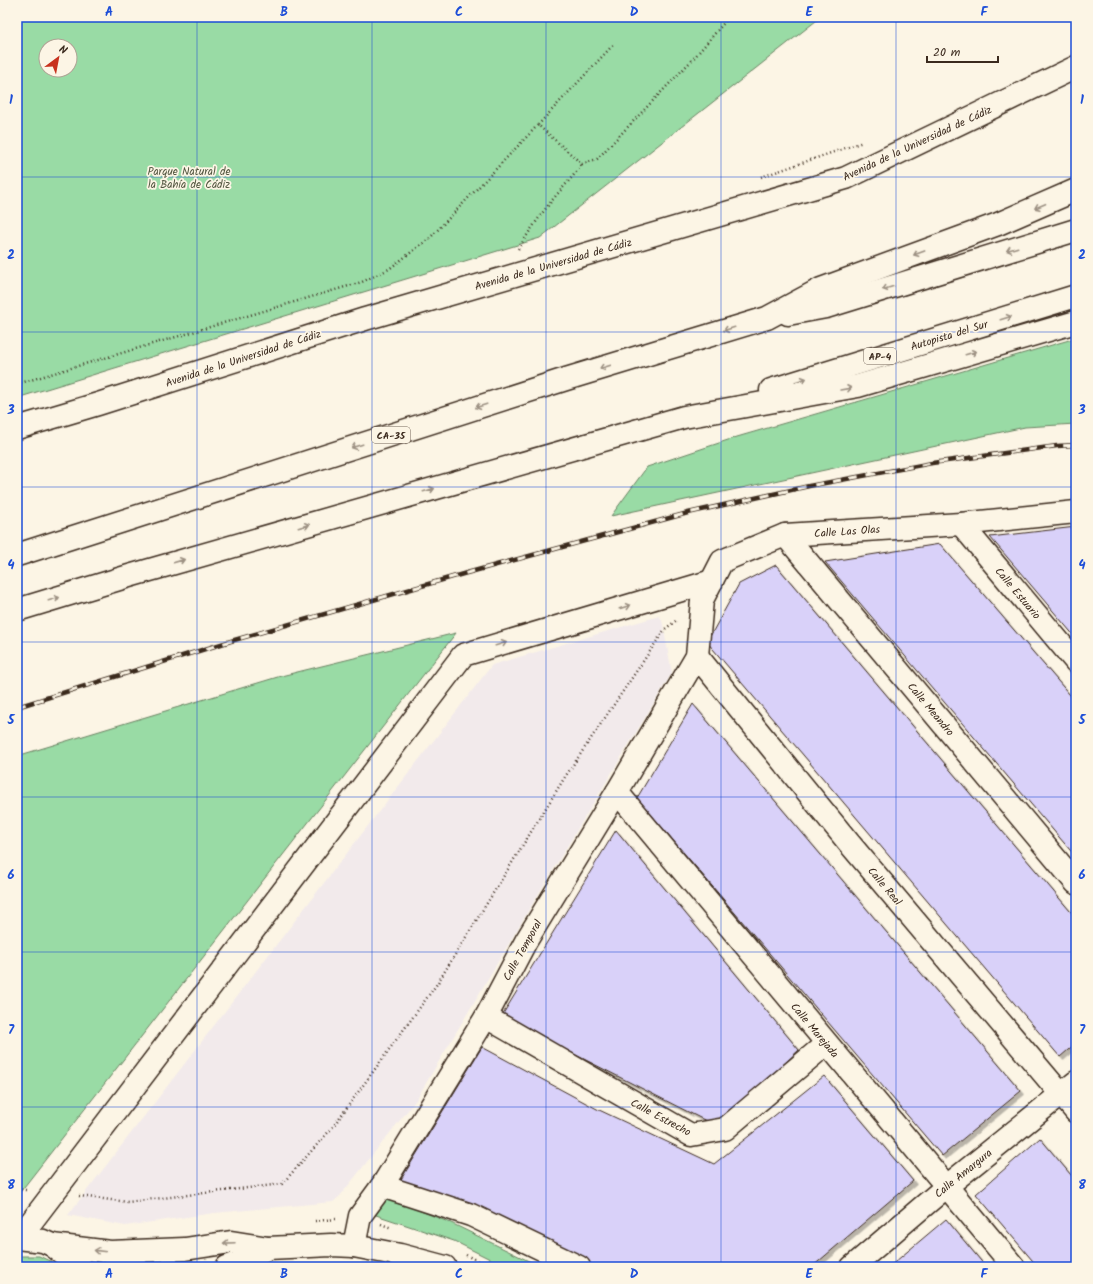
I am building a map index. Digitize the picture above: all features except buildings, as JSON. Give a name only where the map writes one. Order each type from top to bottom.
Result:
[{"type":"main road","name":"Avenida de la Universidad de Cádiz","points":[[17,428],[98,404],[364,319],[846,178],[1076,67]]},
{"type":"main road","points":[[767,318],[821,288],[998,224],[1076,190]]},
{"type":"main road","points":[[767,318],[826,307],[1076,230]]},
{"type":"main road","name":"Autopista del Sur","points":[[684,417],[1076,296]]},
{"type":"main road","name":"CA-35","points":[[17,555],[551,383],[767,318]]},
{"type":"main road","points":[[17,610],[152,569],[684,417],[858,386],[1076,322]]},
{"type":"main road","name":"Calle Las Olas","points":[[697,656],[707,590],[722,561],[785,535],[961,524],[1076,512]]},
{"type":"main road","name":"Calle Estuario","points":[[961,524],[1076,662]]},
{"type":"main road","name":"Calle Meandro","points":[[785,535],[1076,883]]},
{"type":"main road","points":[[18,1238],[464,655],[707,590]]},
{"type":"main road","name":"Calle Temporal","points":[[354,1246],[360,1216],[382,1186],[486,1017],[526,941],[617,792],[697,656]]},
{"type":"main road","name":"Calle Real","points":[[697,656],[849,843],[1068,1088],[1076,1112]]},
{"type":"main road","name":"Calle Marejada","points":[[617,792],[826,1044],[1014,1267]]},
{"type":"main road","name":"Calle Estrecho","points":[[486,1017],[691,1135],[725,1129],[826,1044]]},
{"type":"main road","name":"Calle Amargura","points":[[852,1267],[947,1186],[1068,1088]]},
{"type":"main road","points":[[382,1186],[471,1215],[579,1267]]},
{"type":"main road","points":[[18,1238],[43,1241],[52,1245],[80,1267]]},
{"type":"main road","points":[[52,1245],[110,1252],[185,1249],[231,1242],[268,1248],[331,1245],[354,1246],[400,1255],[445,1267]]},
{"type":"main road","points":[[227,1267],[248,1259],[268,1248]]},
{"type":"path","points":[[515,255],[554,198],[573,177],[582,164],[597,159],[693,59],[729,17]]},
{"type":"path","points":[[17,384],[362,282],[389,269],[411,254],[430,238],[613,45]]},
{"type":"path","points":[[538,125],[582,164]]},
{"type":"path","points":[[75,1196],[128,1202],[282,1184],[332,1128],[437,984],[565,777],[665,629],[707,590]]},
{"type":"path","points":[[17,1189],[30,1191]]},
{"type":"shaded area","points":[[659,616],[662,620],[672,673],[416,1100],[340,1196],[333,1202],[214,1213],[125,1226],[68,1215],[492,665]]},
{"type":"green space","name":"Parque Natural de la Bahía de Cádiz","points":[[17,17],[821,17],[540,238],[17,398]]},
{"type":"green space","points":[[1076,338],[1076,424],[1025,427],[611,516],[647,467],[737,437]]},
{"type":"green space","points":[[456,633],[17,1196],[17,756],[281,676]]},
{"type":"green space","points":[[385,1197],[451,1223],[541,1267],[506,1267],[454,1241],[370,1213]]},
{"type":"green space","points":[[17,1256],[39,1256],[62,1267],[17,1267]]},
{"type":"railway","points":[[17,707],[231,641],[463,574],[688,513],[809,486],[932,463],[1057,446],[1076,445]]}]
